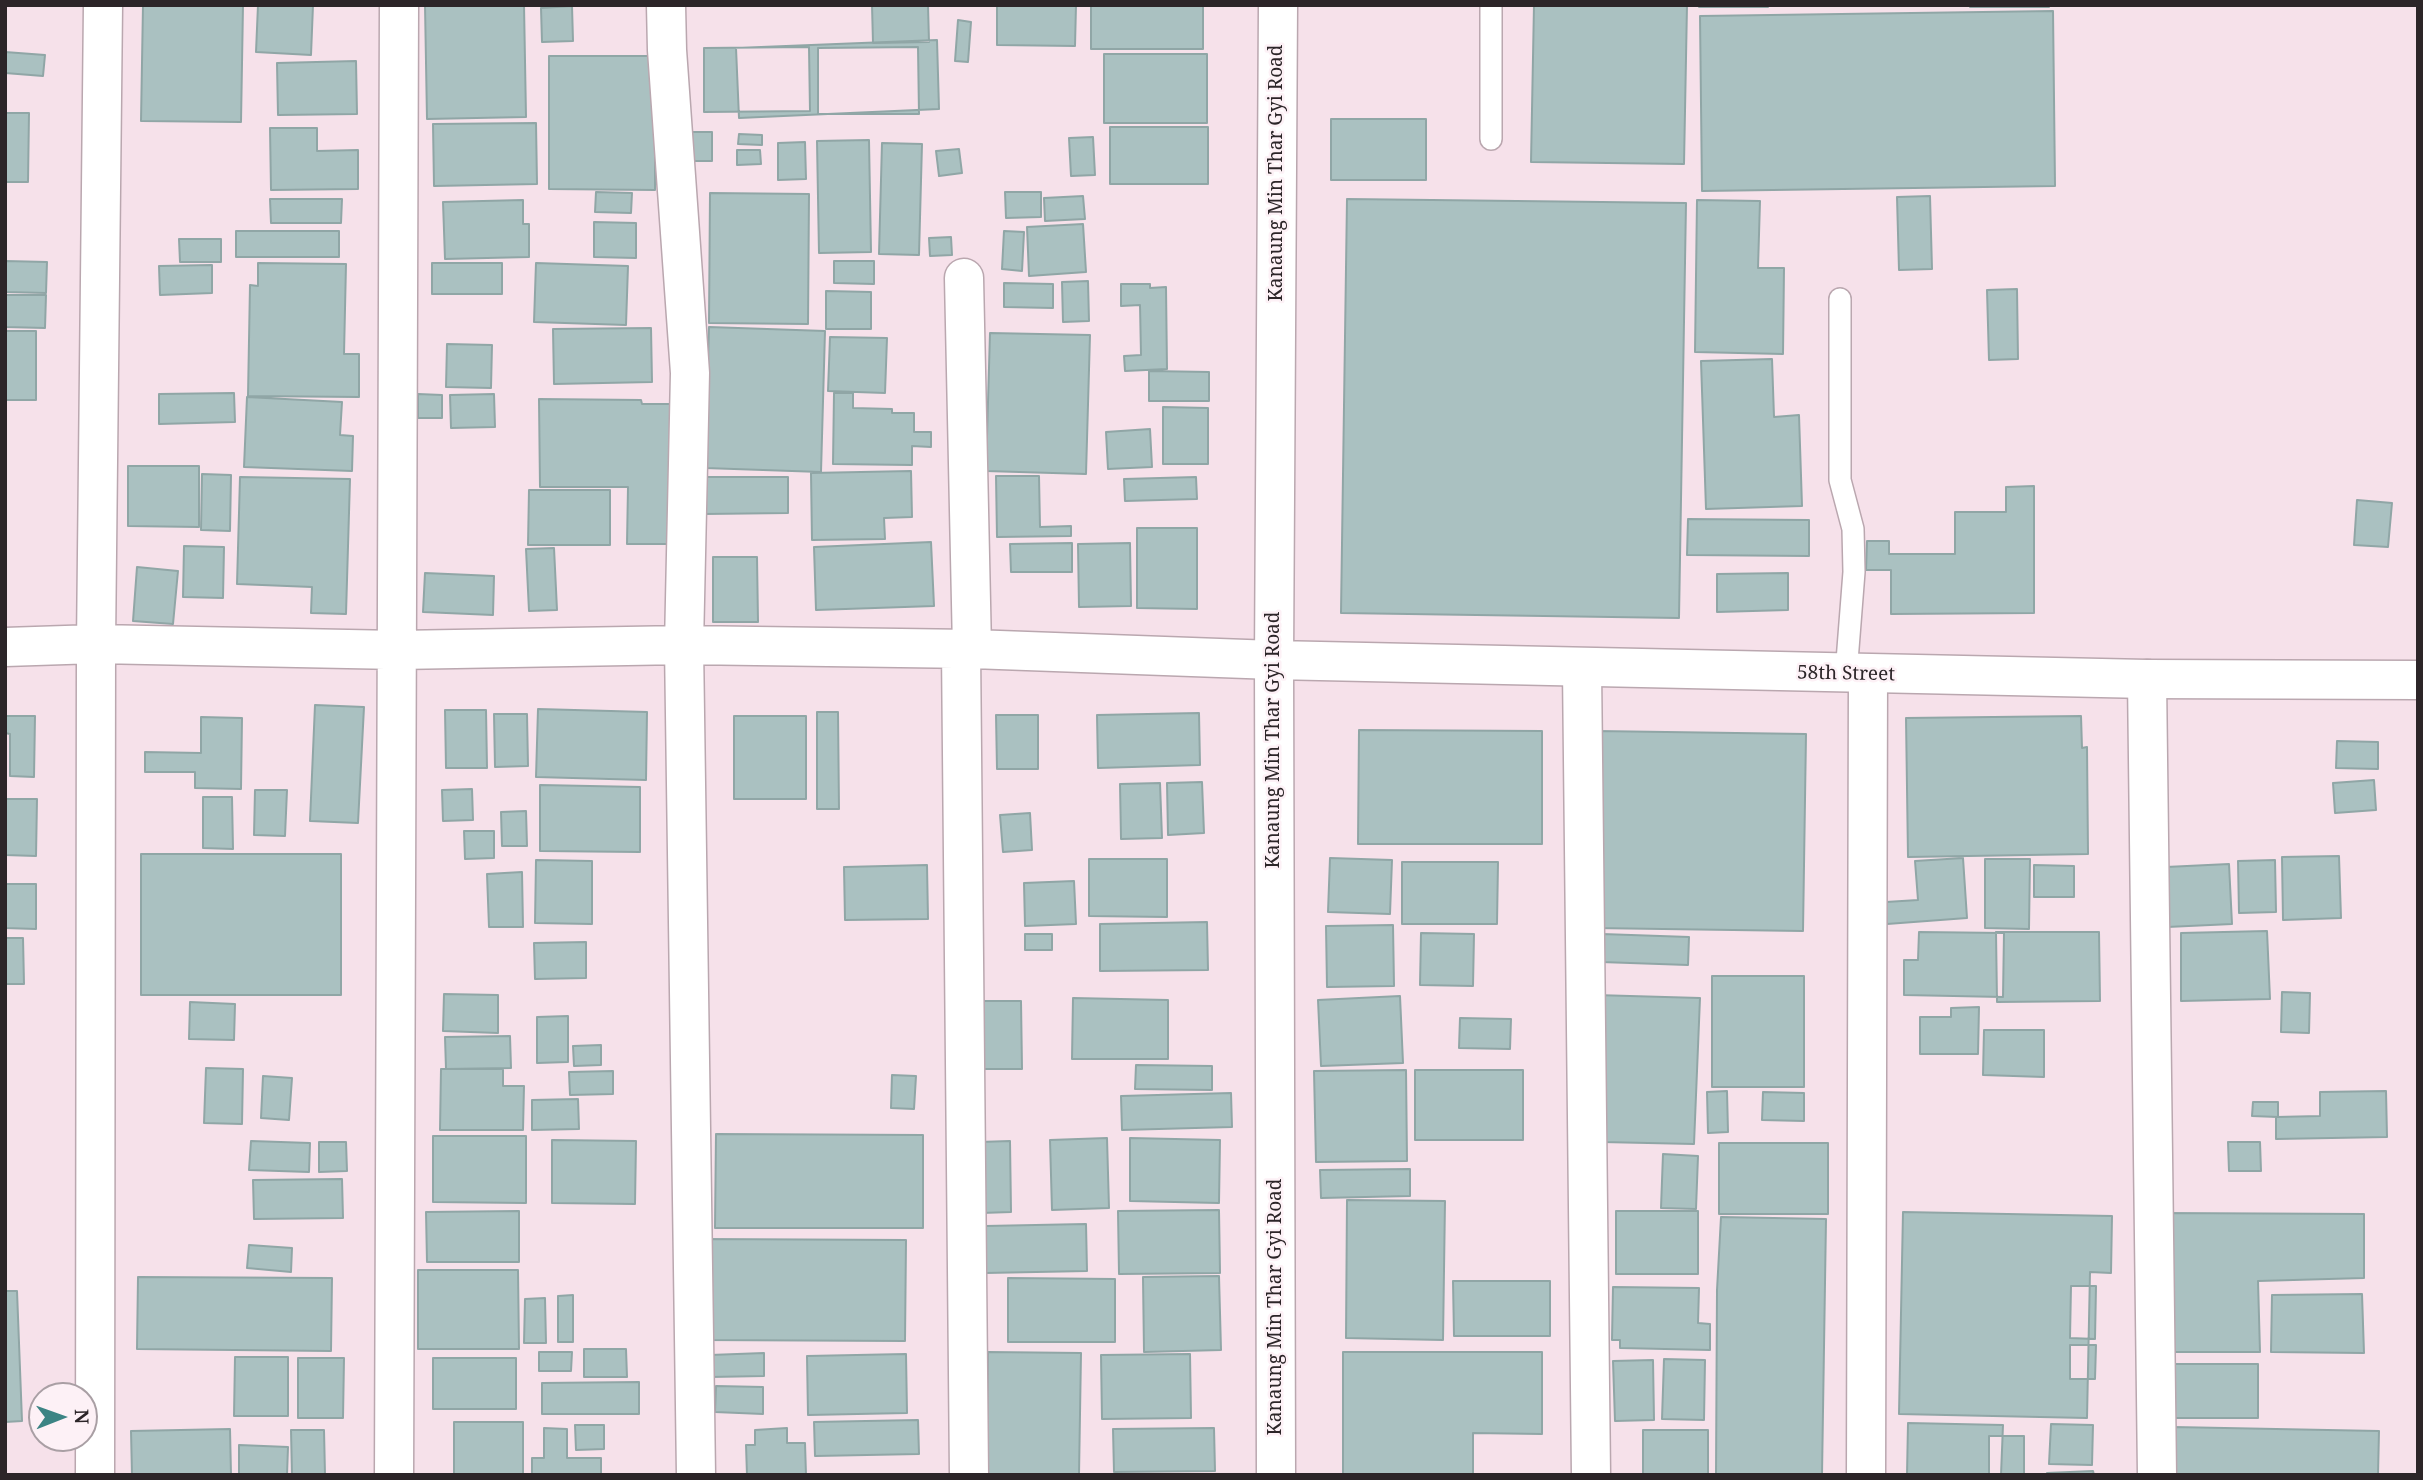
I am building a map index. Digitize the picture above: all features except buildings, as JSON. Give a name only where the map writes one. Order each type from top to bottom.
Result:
[{"type":"street","points":[[95,1475],[96,644],[103,5]]},
{"type":"street","points":[[394,1475],[399,5]]},
{"type":"street","points":[[666,5],[690,373],[684,645],[696,1475]]},
{"type":"street","name":"Kanaung Min Thar Gyi Road","points":[[1276,1475],[1274,660],[1278,5]]},
{"type":"street","points":[[964,278],[970,1475]]},
{"type":"street","name":"58th Street","points":[[5,647],[96,644],[398,650],[684,645],[966,649],[1582,669],[2147,680],[2418,680]]},
{"type":"street","points":[[1582,669],[1591,1475]]},
{"type":"street","points":[[1857,674],[1866,1475]]},
{"type":"street","points":[[2147,680],[2157,1475]]},
{"type":"lane","points":[[1491,5],[1491,139]]},
{"type":"lane","points":[[1840,299],[1840,481],[1853,529],[1857,674]]}]
